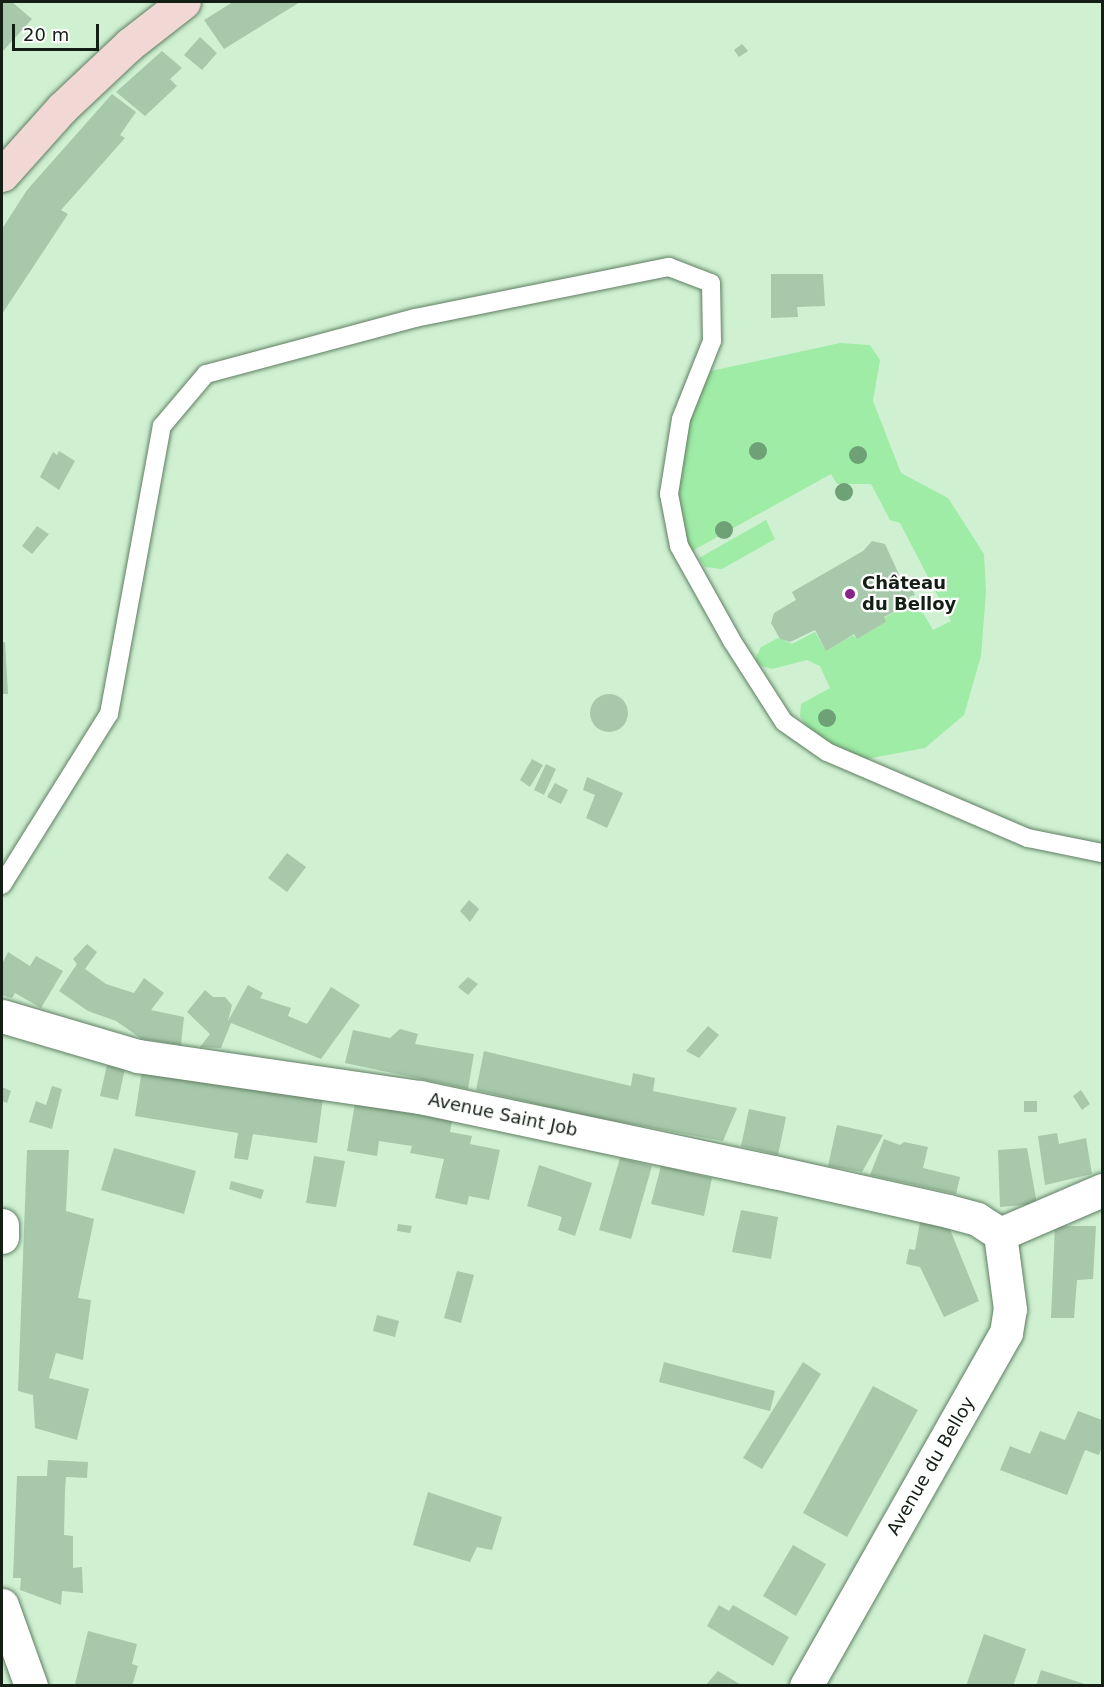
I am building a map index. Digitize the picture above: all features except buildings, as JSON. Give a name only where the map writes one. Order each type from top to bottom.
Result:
[{"type":"main road","points":[[4,168],[130,44],[184,2]]},
{"type":"street","name":"Avenue Saint Job","points":[[2,1016],[138,1056],[420,1097],[948,1210],[977,1219],[999,1234]]},
{"type":"street","points":[[999,1234],[1102,1190]]},
{"type":"street","points":[[2,1224],[2,1237]]},
{"type":"street","name":"Avenue du Belloy","points":[[818,1681],[1006,1334],[1010,1309],[999,1234]]},
{"type":"street","points":[[2,1605],[31,1686]]},
{"type":"lane","points":[[2,885],[109,714],[162,426],[206,374],[415,318],[669,267],[711,283],[712,341],[681,419],[669,494],[679,546],[732,641],[784,722],[826,752],[1028,838],[1102,853]]},
{"type":"green space","points":[[840,343],[870,345],[880,360],[873,401],[901,473],[948,498],[984,554],[986,592],[981,656],[964,715],[925,748],[861,760],[815,739],[800,716],[801,704],[830,688],[820,666],[807,660],[772,669],[759,665],[755,659],[761,647],[778,638],[792,644],[815,632],[826,651],[853,635],[857,639],[886,622],[884,618],[916,601],[933,630],[951,621],[900,523],[890,520],[871,484],[837,484],[831,474],[692,551],[684,533],[678,505],[681,463],[693,407],[711,371]]},
{"type":"green space","points":[[766,520],[775,539],[722,569],[705,567],[699,558]]},
{"type":"place","name":"Château du Belloy","points":[[850,594]]}]
